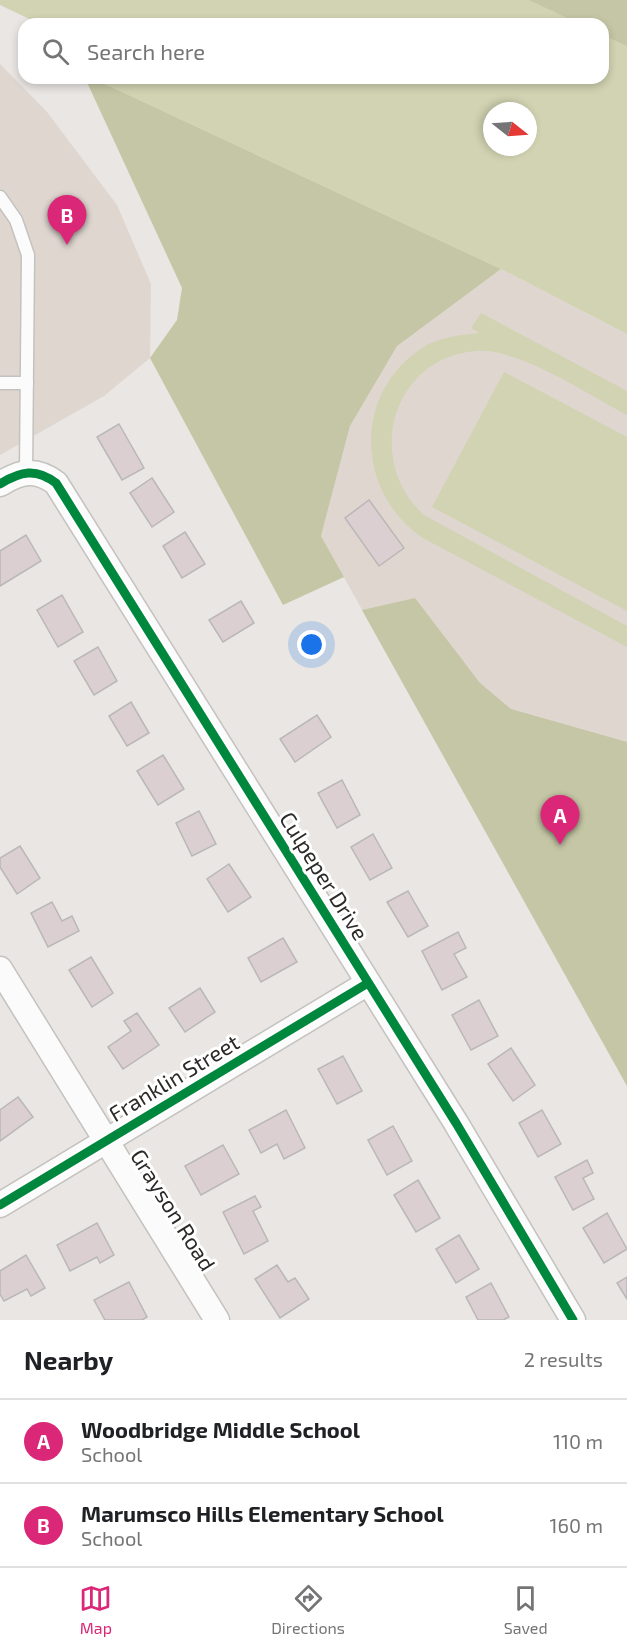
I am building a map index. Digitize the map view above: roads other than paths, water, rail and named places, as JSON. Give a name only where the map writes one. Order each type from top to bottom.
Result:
[{"type":"street","points":[[0,484],[26,472]]},
{"type":"street","name":"Culpeper Drive","points":[[26,472],[45,475],[56,483],[369,983],[573,1320]]},
{"type":"street","name":"Grayson Road","points":[[0,969],[217,1320]]},
{"type":"street","name":"Franklin Street","points":[[0,1205],[369,983]]},
{"type":"lane","points":[[0,196],[16,220],[28,255],[26,472]]},
{"type":"lane","points":[[0,383],[27,382]]},
{"type":"place","name":"Marumsco Hills Elementary School","points":[[67,245]]},
{"type":"place","name":"Woodbridge Middle School","points":[[560,845]]}]
